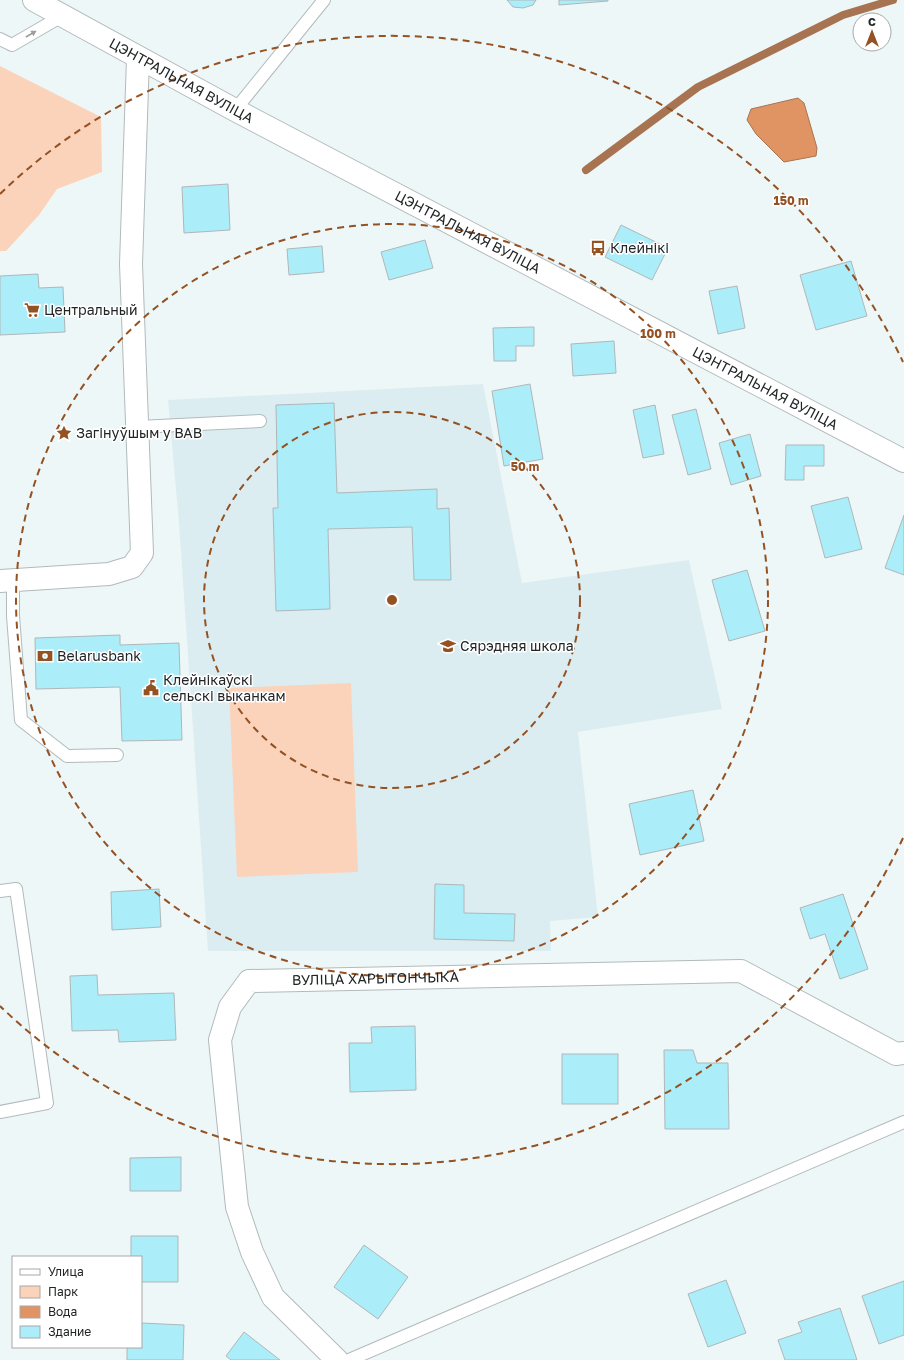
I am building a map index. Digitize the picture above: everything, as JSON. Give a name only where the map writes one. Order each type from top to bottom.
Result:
[{"type":"street","name":"ЦЭНТРАЛЬНАЯ ВУЛІЦА","points":[[34,0],[235,110],[904,461]]},
{"type":"street","points":[[6,581],[109,574],[132,568],[142,553],[131,264],[138,58]]},
{"type":"street","name":"ВУЛІЦА ХАРЫТОНЧЫКА","points":[[338,1360],[273,1297],[252,1252],[237,1207],[220,1040],[230,1007],[249,981],[741,971],[896,1054],[904,1053]]},
{"type":"lane","points":[[235,110],[324,0]]},
{"type":"lane","points":[[0,39],[12,45],[62,16]]},
{"type":"lane","points":[[138,427],[260,421]]},
{"type":"lane","points":[[6,581],[13,616],[21,720],[67,756],[117,755]]},
{"type":"lane","points":[[0,890],[16,889],[47,1102],[0,1112]]},
{"type":"lane","points":[[349,1360],[904,1122]]},
{"type":"shaded area","name":"Сярэдняя школа","points":[[483,384],[522,583],[689,560],[722,709],[578,732],[598,917],[550,921],[551,951],[208,951],[179,523],[168,400]]},
{"type":"green space","points":[[0,66],[101,117],[102,172],[57,189],[39,215],[6,251],[0,251]]},
{"type":"green space","points":[[351,683],[358,872],[237,877],[229,688]]},
{"type":"water","points":[[798,98],[804,103],[817,148],[816,156],[784,162],[756,134],[747,120],[751,109]]},
{"type":"building","points":[[507,0],[536,0],[533,5],[523,8],[513,7]]},
{"type":"building","points":[[559,0],[608,0],[608,1],[559,5]]},
{"type":"building","points":[[228,184],[230,230],[184,233],[182,187]]},
{"type":"building","points":[[621,225],[668,248],[652,280],[605,257]]},
{"type":"building","points":[[425,240],[433,268],[389,280],[381,252]]},
{"type":"building","points":[[322,246],[324,272],[289,275],[287,249]]},
{"type":"building","points":[[851,261],[867,316],[816,330],[800,275]]},
{"type":"building","name":"Центральный","points":[[38,274],[39,288],[63,287],[65,332],[0,335],[0,276]]},
{"type":"building","points":[[737,286],[745,328],[718,334],[709,291]]},
{"type":"building","points":[[534,327],[534,346],[516,346],[516,361],[494,361],[493,328]]},
{"type":"building","points":[[614,341],[616,373],[573,376],[571,344]]},
{"type":"building","points":[[530,384],[543,459],[504,466],[492,391]]},
{"type":"building","points":[[334,403],[337,493],[437,489],[437,509],[449,508],[451,580],[414,580],[412,527],[328,529],[330,609],[276,611],[273,508],[278,508],[276,405]]},
{"type":"building","points":[[655,405],[664,454],[643,458],[633,410]]},
{"type":"building","points":[[696,409],[711,469],[688,475],[672,415]]},
{"type":"building","points":[[750,434],[761,476],[731,485],[719,443]]},
{"type":"building","points":[[786,445],[824,445],[824,466],[804,466],[804,480],[785,480]]},
{"type":"building","points":[[848,497],[862,549],[825,558],[811,506]]},
{"type":"building","points":[[904,515],[904,575],[885,568]]},
{"type":"building","points":[[747,570],[765,631],[729,641],[712,580]]},
{"type":"building","name":"Клейнікаўскі сельскі выканкам","points":[[120,635],[120,645],[179,643],[182,740],[122,741],[120,687],[36,689],[35,638]]},
{"type":"building","points":[[693,790],[704,841],[640,855],[629,804]]},
{"type":"building","points":[[435,884],[464,885],[464,913],[515,914],[514,941],[434,939]]},
{"type":"building","points":[[159,889],[161,927],[112,930],[111,892]]},
{"type":"building","points":[[843,894],[868,969],[840,979],[825,934],[810,939],[800,908]]},
{"type":"building","points":[[97,975],[98,995],[174,993],[176,1040],[119,1042],[118,1030],[72,1031],[70,976]]},
{"type":"building","points":[[415,1026],[416,1090],[350,1092],[349,1043],[372,1043],[371,1027]]},
{"type":"building","points":[[664,1050],[693,1050],[697,1063],[728,1063],[729,1129],[665,1129]]},
{"type":"building","points":[[562,1054],[618,1054],[618,1104],[562,1104]]},
{"type":"building","points":[[181,1157],[181,1191],[130,1191],[130,1158]]},
{"type":"building","points":[[131,1236],[178,1236],[178,1282],[142,1282],[142,1256],[131,1256]]},
{"type":"building","points":[[364,1245],[408,1277],[378,1319],[334,1287]]},
{"type":"building","points":[[726,1280],[746,1333],[708,1347],[688,1294]]},
{"type":"building","points":[[904,1281],[904,1335],[879,1344],[862,1296]]},
{"type":"building","points":[[840,1308],[857,1360],[785,1360],[778,1340],[802,1332],[798,1322]]},
{"type":"building","points":[[142,1323],[184,1325],[183,1360],[127,1360],[127,1348],[142,1348]]},
{"type":"building","points":[[244,1332],[280,1360],[231,1360],[226,1356]]},
{"type":"waterway","points":[[586,170],[698,87],[843,15],[893,0]]},
{"type":"place","name":"Клейнікі","points":[[598,248]]},
{"type":"place","name":"Центральный","points":[[32,310]]},
{"type":"place","name":"Загінуўшым у ВАВ","points":[[64,433]]},
{"type":"place","name":"Сярэдняя школа","points":[[448,646]]},
{"type":"place","name":"Belarusbank","points":[[45,656]]},
{"type":"place","name":"Клейнікаўскі сельскі выканкам","points":[[151,688]]}]
